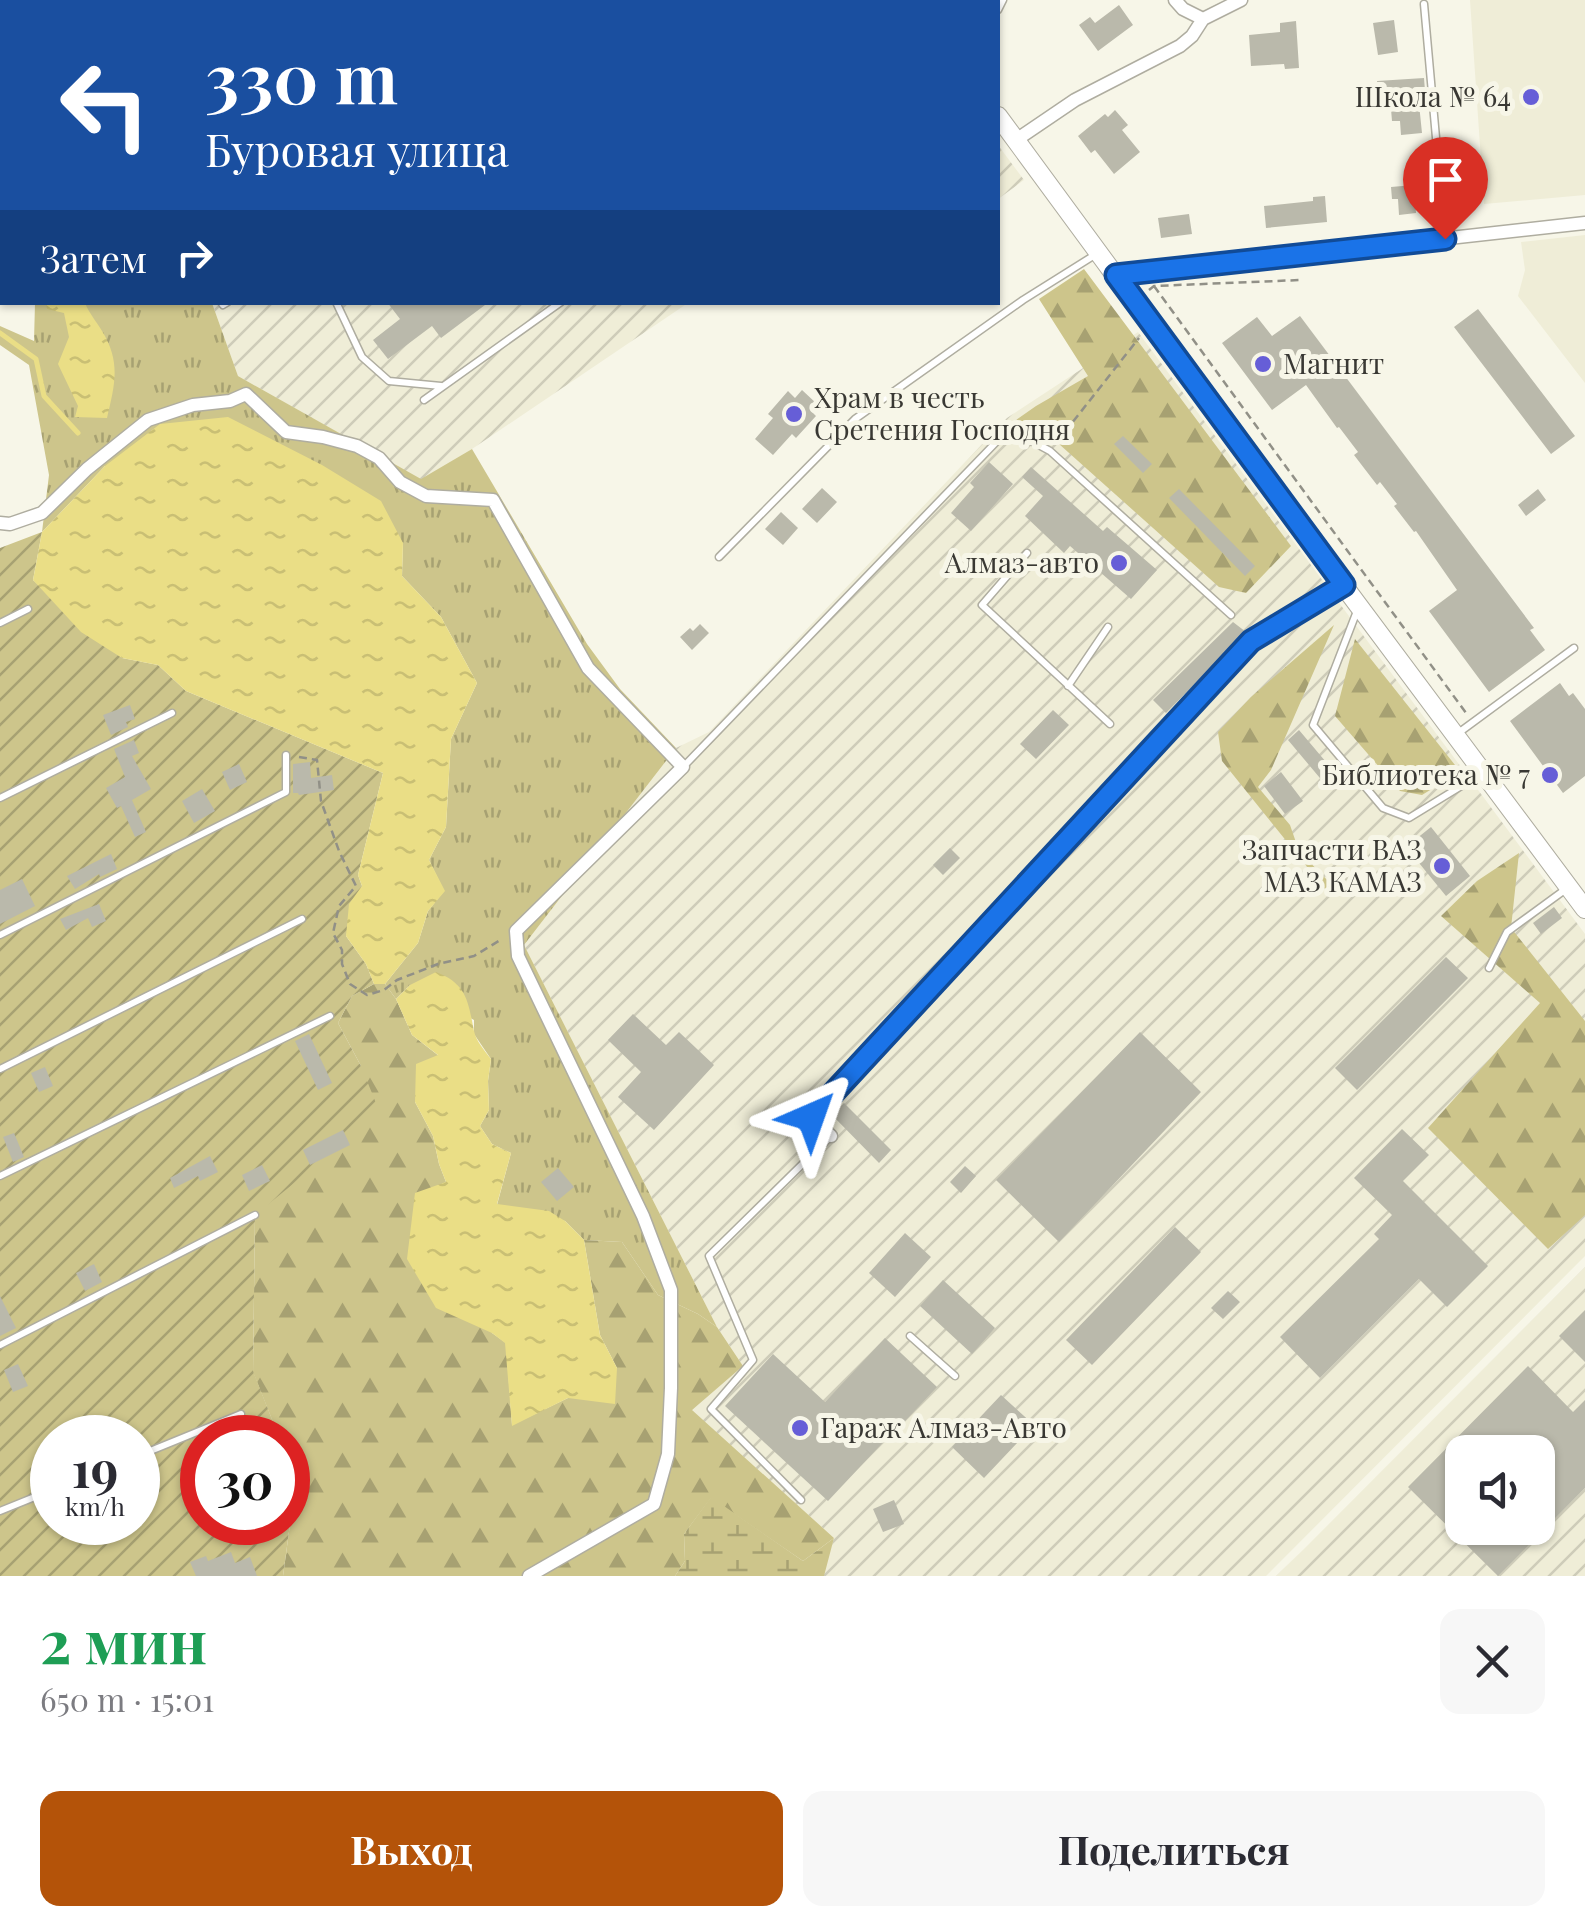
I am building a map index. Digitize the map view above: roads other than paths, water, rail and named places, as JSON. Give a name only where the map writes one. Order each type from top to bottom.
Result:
[{"type":"main road","points":[[1000,119],[1585,909]]},
{"type":"street","points":[[1175,0],[1203,19]]},
{"type":"street","points":[[1016,140],[1075,100],[1180,46],[1203,19],[1241,0]]},
{"type":"street","points":[[1116,275],[1585,223]]},
{"type":"street","points":[[0,523],[10,524],[42,513],[87,469],[148,420],[193,404],[230,402],[246,394],[286,432],[357,446],[380,458],[400,482],[426,496],[493,500],[588,668],[683,767],[516,931],[518,956],[643,1216],[670,1290],[668,1454],[654,1504],[528,1576]]},
{"type":"street","points":[[831,1136],[811,1117],[1251,641],[1344,585]]},
{"type":"lane","points":[[1424,4],[1445,239]]},
{"type":"lane","points":[[720,557],[856,419],[1023,300],[1098,252]]},
{"type":"lane","points":[[337,305],[362,357],[388,381],[442,386]]},
{"type":"lane","points":[[424,400],[557,305]]},
{"type":"lane","points":[[683,767],[1002,436],[1024,437],[1050,451],[1231,615]]},
{"type":"lane","points":[[1027,553],[982,605],[1110,724]]},
{"type":"lane","points":[[1359,606],[1313,725],[1382,808],[1409,818],[1484,772]]},
{"type":"lane","points":[[0,623],[28,610]]},
{"type":"lane","points":[[1068,686],[1108,627]]},
{"type":"lane","points":[[1456,735],[1574,648]]},
{"type":"lane","points":[[0,798],[172,712]]},
{"type":"lane","points":[[0,936],[286,792],[286,756]]},
{"type":"lane","points":[[1489,968],[1506,932],[1569,887]]},
{"type":"lane","points":[[0,1069],[302,919]]},
{"type":"lane","points":[[0,1176],[330,1016]]},
{"type":"lane","points":[[801,1500],[711,1409],[753,1360],[709,1256],[831,1136]]},
{"type":"lane","points":[[0,1345],[255,1215]]},
{"type":"lane","points":[[910,1336],[955,1376]]},
{"type":"lane","points":[[160,1447],[241,1414]]},
{"type":"lane","points":[[0,1512],[30,1499]]},
{"type":"water","points":[[46,305],[86,305],[108,342],[115,373],[107,418],[75,417],[78,406],[58,364],[69,337],[64,313],[47,309]]},
{"type":"water","points":[[228,417],[322,465],[381,501],[403,543],[402,576],[441,617],[477,683],[451,739],[446,827],[429,860],[445,891],[428,911],[418,943],[385,984],[374,984],[366,964],[346,936],[349,904],[362,886],[358,875],[383,773],[186,691],[158,665],[122,658],[81,632],[33,580],[42,532],[105,466],[160,424]]},
{"type":"water","points":[[436,972],[460,988],[475,1035],[491,1059],[489,1110],[480,1126],[492,1144],[511,1153],[497,1204],[549,1211],[584,1240],[600,1335],[617,1368],[615,1404],[568,1398],[512,1426],[505,1343],[492,1333],[436,1308],[407,1259],[415,1193],[446,1182],[433,1136],[415,1102],[416,1064],[438,1055],[412,1035],[396,999],[410,985]]},
{"type":"waterway","points":[[0,333],[36,359],[44,396],[78,433]]},
{"type":"place","name":"Школа № 64","points":[[1531,97]]},
{"type":"place","name":"Магнит","points":[[1263,364]]},
{"type":"place","name":"Храм в честь Сретения Господня","points":[[794,414]]},
{"type":"place","name":"Алмаз-авто","points":[[1119,563]]},
{"type":"place","name":"Библиотека № 7","points":[[1550,775]]},
{"type":"place","name":"Запчасти ВАЗ МАЗ КАМАЗ","points":[[1442,866]]},
{"type":"place","name":"Гараж Алмаз-Авто","points":[[800,1428]]}]
